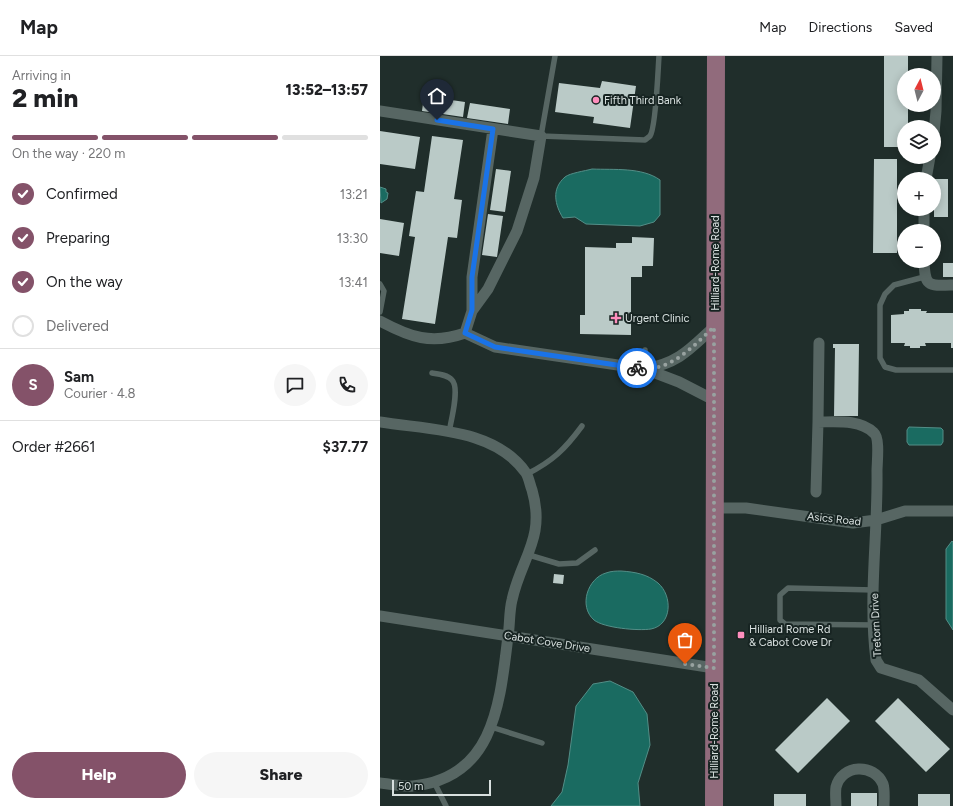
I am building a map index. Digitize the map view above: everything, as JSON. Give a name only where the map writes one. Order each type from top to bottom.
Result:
[{"type":"main road","name":"Hilliard-Rome Road","points":[[714,806],[714,327],[716,56]]},
{"type":"street","points":[[935,120],[937,56]]},
{"type":"street","points":[[380,111],[541,136],[534,178],[517,231],[488,289],[472,310]]},
{"type":"street","points":[[465,333],[472,310],[472,277],[493,129]]},
{"type":"street","points":[[924,268],[924,277],[927,282],[932,285],[953,286]]},
{"type":"street","points":[[380,321],[406,334],[436,340],[450,338],[465,333],[495,347],[645,369],[680,382],[714,400]]},
{"type":"street","points":[[645,369],[664,366],[677,359],[714,327]]},
{"type":"street","points":[[816,492],[819,343]]},
{"type":"street","points":[[380,422],[463,433],[487,441],[509,455],[527,474],[534,499],[537,527],[529,555],[519,575],[512,602],[495,719],[484,744],[455,774],[434,782],[412,786],[380,783]]},
{"type":"street","name":"Tretorn Drive","points":[[818,422],[856,424],[874,433],[877,438],[874,590],[876,660],[881,668],[919,680],[953,710]]},
{"type":"street","name":"Asics Road","points":[[715,508],[746,508],[853,523],[876,520],[906,511],[953,511]]},
{"type":"street","name":"Cabot Cove Drive","points":[[380,616],[714,668]]},
{"type":"street","points":[[836,806],[836,787],[842,776],[853,769],[866,769],[877,775],[884,786],[884,806]]},
{"type":"lane","points":[[555,56],[541,136],[645,140],[650,137],[656,100],[659,56]]},
{"type":"lane","points":[[924,277],[894,285],[885,294],[880,305],[880,358],[886,367],[896,370],[953,370]]},
{"type":"lane","points":[[380,284],[384,291],[380,312]]},
{"type":"lane","points":[[645,350],[645,369]]},
{"type":"lane","points":[[432,373],[445,376],[455,384],[455,398],[449,432]]},
{"type":"lane","points":[[527,474],[547,464],[567,447],[582,426]]},
{"type":"lane","points":[[529,555],[559,564],[577,563],[595,550]]},
{"type":"lane","points":[[874,590],[788,588],[780,595],[780,620],[785,624],[874,625]]},
{"type":"lane","points":[[491,727],[542,744]]},
{"type":"lane","points":[[434,782],[446,806]]},
{"type":"shaded area","points":[[592,169],[636,171],[653,176],[660,180],[660,215],[654,222],[640,226],[586,224],[575,217],[563,218],[556,202],[556,192],[558,187],[565,177],[570,174]]},
{"type":"shaded area","points":[[380,187],[386,189],[386,192],[388,193],[387,199],[381,203]]},
{"type":"shaded area","points":[[909,427],[941,428],[943,430],[943,442],[941,445],[909,445],[907,442],[907,430]]},
{"type":"shaded area","points":[[952,541],[953,630],[946,619],[946,549]]},
{"type":"shaded area","points":[[612,571],[621,571],[645,576],[654,580],[663,589],[668,602],[668,609],[663,622],[658,626],[645,630],[613,627],[599,623],[589,614],[586,600],[587,593],[594,580]]},
{"type":"shaded area","points":[[610,681],[633,692],[647,714],[650,745],[638,783],[640,806],[551,806],[562,792],[568,765],[576,706],[593,684]]},
{"type":"building","points":[[884,56],[908,56],[908,68],[897,68],[897,112],[908,112],[908,120],[897,120],[897,147],[884,147]]},
{"type":"building","name":"Fifth Third Bank","points":[[602,81],[636,86],[630,128],[593,123],[594,117],[555,112],[559,83],[600,88]]},
{"type":"building","points":[[424,96],[465,102],[463,117],[422,111]]},
{"type":"building","points":[[470,103],[510,109],[508,124],[467,118]]},
{"type":"building","points":[[380,131],[420,137],[415,169],[380,164]]},
{"type":"building","points":[[432,136],[463,140],[454,199],[462,200],[457,238],[448,237],[435,324],[402,319],[415,237],[409,236],[416,191],[424,192]]},
{"type":"building","points":[[874,159],[897,159],[897,253],[873,253]]},
{"type":"building","points":[[496,169],[511,171],[505,212],[490,210]]},
{"type":"building","points":[[941,179],[948,179],[948,217],[934,217],[941,216]]},
{"type":"building","points":[[488,214],[503,216],[497,257],[482,255]]},
{"type":"building","points":[[380,219],[404,223],[399,256],[380,253]]},
{"type":"building","points":[[632,237],[654,238],[653,266],[642,266],[642,277],[631,277],[631,335],[580,334],[580,315],[585,315],[585,247],[616,248],[616,243],[632,243]]},
{"type":"building","points":[[943,263],[953,263],[953,277],[943,277]]},
{"type":"building","points":[[909,309],[921,309],[921,311],[927,311],[926,313],[953,313],[953,348],[951,348],[951,343],[925,343],[926,346],[920,346],[920,348],[910,348],[910,346],[904,346],[905,343],[891,343],[891,315],[904,314],[904,311],[909,311]]},
{"type":"building","points":[[833,344],[859,344],[858,416],[834,416],[835,348],[833,348]]},
{"type":"building","points":[[554,574],[564,575],[563,584],[553,583]]},
{"type":"building","points":[[827,698],[850,721],[798,773],[775,750]]},
{"type":"building","points":[[898,698],[950,749],[926,772],[875,721]]},
{"type":"building","points":[[851,793],[877,793],[877,806],[851,806]]},
{"type":"building","points":[[774,794],[806,794],[806,806],[774,806]]},
{"type":"building","points":[[918,794],[950,794],[950,806],[918,806]]},
{"type":"way so far","points":[[637,368],[645,369],[664,366],[688,351],[714,327],[714,668],[685,664]]},
{"type":"place","name":"Fifth Third Bank","points":[[596,100]]},
{"type":"place","name":"Urgent Clinic","points":[[616,318]]},
{"type":"place","name":"Hilliard Rome Rd & Cabot Cove Dr","points":[[741,635]]},
{"type":"route","points":[[437,120],[493,129],[472,277],[472,310],[465,333],[478,341],[495,347],[637,368]]}]
